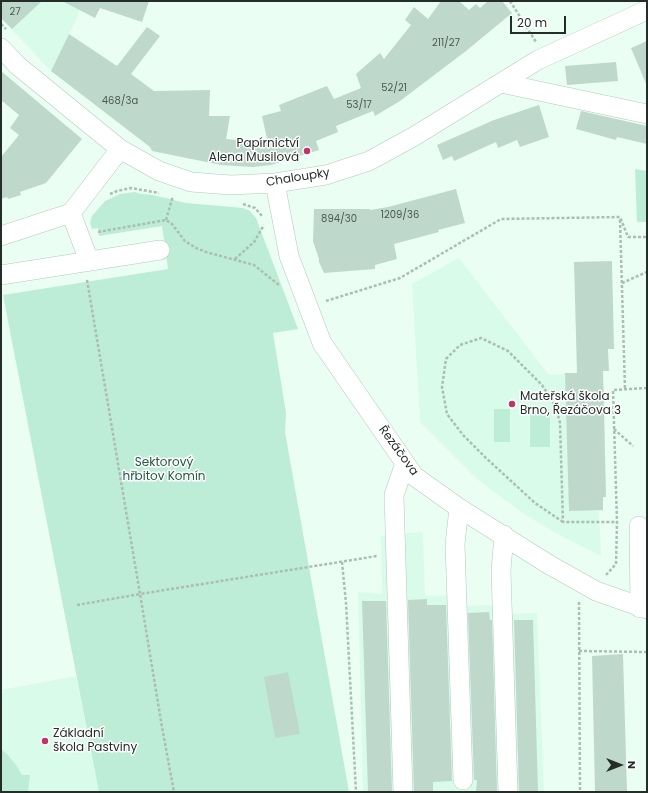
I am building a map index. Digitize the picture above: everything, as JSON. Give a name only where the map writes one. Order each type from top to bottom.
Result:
[{"type":"street","name":"Chaloupky","points":[[5,40],[17,65],[120,149],[159,171],[191,182],[231,186],[275,183],[326,175],[369,161],[413,137],[538,60],[647,10]]},
{"type":"street","points":[[501,83],[647,114]]},
{"type":"street","points":[[1,236],[70,213],[120,149]]},
{"type":"street","name":"Řezáčova","points":[[275,183],[289,256],[322,343],[414,476],[459,508],[548,564],[596,591],[644,609]]},
{"type":"street","points":[[70,213],[87,262]]},
{"type":"street","points":[[1,275],[160,250]]},
{"type":"street","points":[[403,792],[394,495],[405,463]]},
{"type":"street","points":[[459,508],[455,544],[463,780]]},
{"type":"street","points":[[639,526],[644,609]]},
{"type":"street","points":[[504,535],[501,570],[508,792]]},
{"type":"path","points":[[510,1],[539,47]]},
{"type":"path","points":[[1,24],[5,40]]},
{"type":"path","points":[[103,198],[117,191],[131,188],[161,193]]},
{"type":"path","points":[[167,194],[180,197]]},
{"type":"path","points":[[166,220],[173,195]]},
{"type":"path","points":[[239,202],[255,208],[264,218]]},
{"type":"path","points":[[308,306],[400,278],[501,219],[620,217]]},
{"type":"path","points":[[620,217],[628,237],[647,238]]},
{"type":"path","points":[[620,217],[625,389]]},
{"type":"path","points":[[98,232],[166,220],[172,224],[185,241],[196,248],[254,265],[284,288]]},
{"type":"path","points":[[234,259],[254,242],[266,223],[268,230]]},
{"type":"path","points":[[87,262],[140,594],[174,792]]},
{"type":"path","points":[[621,283],[647,272]]},
{"type":"path","points":[[563,522],[560,423],[556,407],[542,385],[508,351],[481,338],[460,345],[446,359],[442,387],[447,414],[463,435],[535,503],[563,522],[617,522]]},
{"type":"path","points":[[599,572],[606,575],[616,564],[617,522],[613,390],[647,388]]},
{"type":"path","points":[[614,429],[633,446]]},
{"type":"path","points":[[77,605],[396,553]]},
{"type":"path","points":[[342,562],[346,603],[356,792]]},
{"type":"path","points":[[579,601],[580,792]]},
{"type":"path","points":[[579,651],[647,652]]},
{"type":"shaded area","points":[[1,1],[82,1],[77,18],[51,71],[1,18]]},
{"type":"shaded area","name":"Mateřská škola Brno, Řezáčova 3","points":[[459,258],[549,375],[581,373],[601,386],[604,386],[606,497],[603,498],[603,511],[599,511],[601,556],[561,536],[524,514],[477,479],[420,422],[412,284]]},
{"type":"shaded area","points":[[423,532],[425,596],[464,595],[467,606],[507,604],[508,614],[537,613],[544,792],[363,792],[358,592],[382,594],[381,536]]},
{"type":"shaded area","name":"Základní škola Pastviny","points":[[76,676],[99,792],[1,792],[1,690]]},
{"type":"green space","points":[[635,169],[647,171],[647,222],[637,222]]},
{"type":"green space","name":"Sektorový hřbitov Komín","points":[[135,192],[186,203],[243,208],[250,211],[256,218],[298,329],[273,333],[286,413],[285,432],[349,792],[99,792],[3,295],[168,269],[162,226],[99,236],[98,228],[92,229],[90,223],[92,216],[105,201],[120,194]]},
{"type":"green space","points":[[494,409],[510,409],[510,442],[494,442]]},
{"type":"green space","points":[[550,412],[550,447],[530,447],[530,413]]},
{"type":"green space","points":[[1,749],[16,765],[22,775],[30,775],[28,792],[1,792]]},
{"type":"building","points":[[1,1],[42,1],[12,29],[1,18]]},
{"type":"building","points":[[62,1],[149,1],[142,22],[100,8],[95,18]]},
{"type":"building","points":[[441,1],[459,1],[469,10],[476,4],[480,8],[488,1],[502,1],[512,13],[466,51],[400,101],[375,116],[373,111],[336,126],[338,132],[316,141],[319,150],[271,165],[253,167],[221,165],[152,151],[150,147],[51,71],[69,34],[117,66],[147,27],[160,36],[131,74],[154,91],[210,90],[209,116],[230,116],[226,139],[268,143],[262,116],[281,111],[279,105],[327,86],[334,99],[361,88],[356,74],[380,53],[384,59],[411,25],[405,20],[414,7],[428,19]]},
{"type":"building","points":[[647,41],[647,86],[631,48]]},
{"type":"building","points":[[616,62],[618,81],[567,85],[565,66]]},
{"type":"building","points":[[1,71],[82,139],[46,183],[20,192],[21,195],[8,199],[7,197],[1,199],[1,157],[19,135],[10,128],[19,115],[1,100]]},
{"type":"building","points":[[539,105],[549,137],[520,147],[517,140],[498,148],[496,142],[454,161],[452,156],[443,160],[437,145],[494,120]]},
{"type":"building","points":[[581,111],[647,126],[647,144],[617,137],[616,140],[576,129]]},
{"type":"building","points":[[456,189],[465,223],[438,230],[439,232],[394,244],[397,259],[375,265],[375,269],[324,273],[313,241],[314,209],[370,210],[388,207]]},
{"type":"building","points":[[612,261],[614,349],[608,349],[609,371],[603,371],[606,497],[603,497],[603,510],[569,511],[565,373],[577,373],[574,262]]},
{"type":"building","points":[[427,599],[427,605],[446,605],[452,781],[433,782],[433,792],[414,792],[408,600]]},
{"type":"building","points":[[362,601],[386,601],[392,792],[368,792]]},
{"type":"building","points":[[489,612],[490,620],[492,620],[497,792],[476,792],[477,780],[474,780],[468,613]]},
{"type":"building","points":[[514,620],[533,620],[538,792],[519,792]]},
{"type":"building","points":[[623,654],[627,792],[595,792],[592,656]]},
{"type":"building","points":[[288,672],[300,734],[275,738],[264,677]]},
{"type":"place","name":"Papírnictví Alena Musilová","points":[[307,151]]},
{"type":"place","name":"Mateřská škola Brno, Řezáčova 3","points":[[512,404]]},
{"type":"place","name":"Základní škola Pastviny","points":[[45,741]]}]
